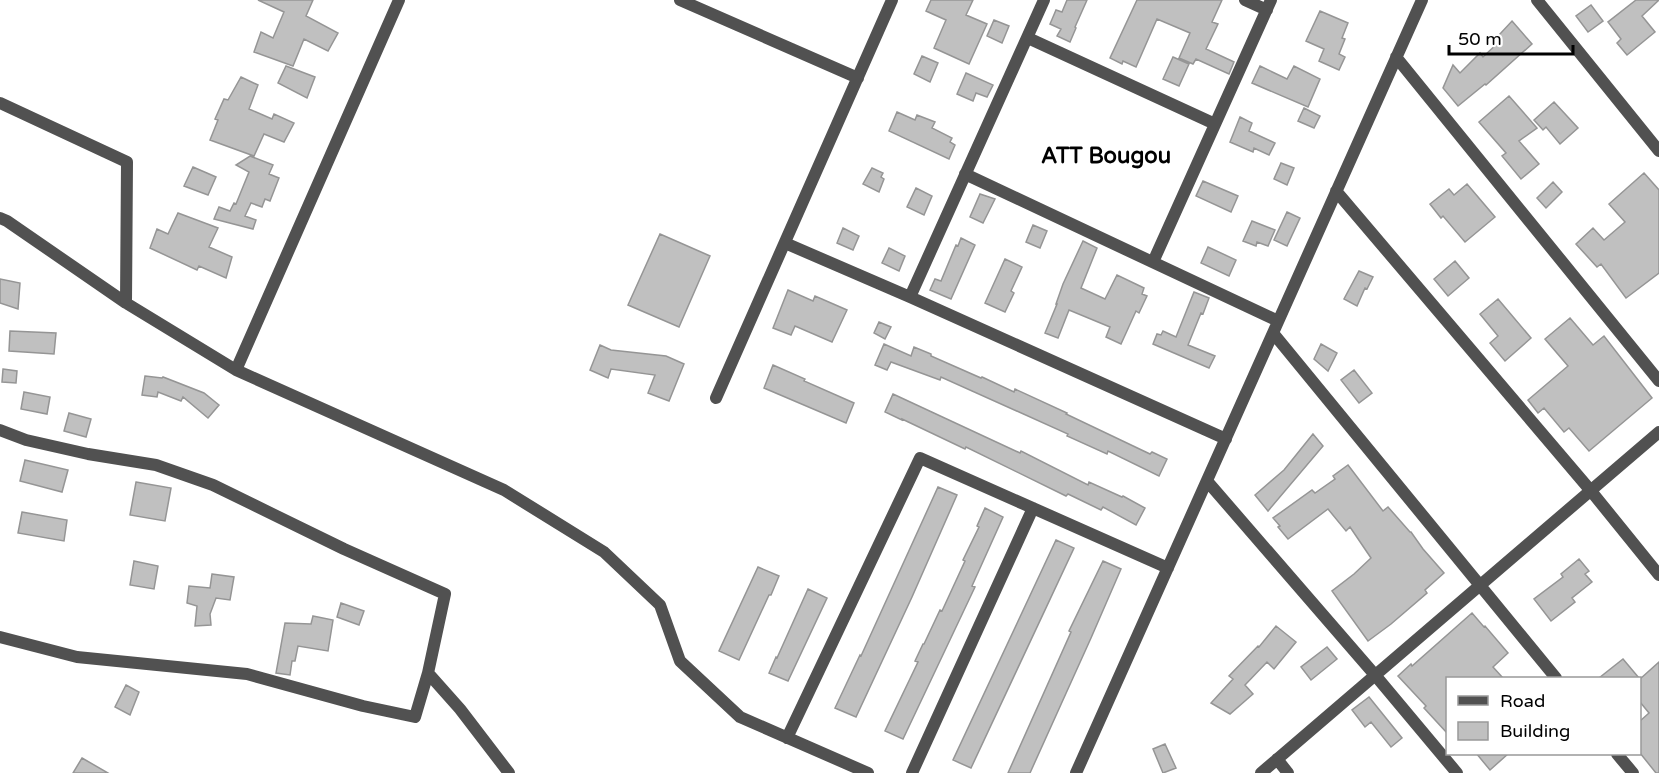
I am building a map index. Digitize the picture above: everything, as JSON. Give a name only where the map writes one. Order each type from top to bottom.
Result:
[{"type":"street","points":[[236,370],[399,0]]},
{"type":"street","points":[[680,0],[858,78]]},
{"type":"street","points":[[716,398],[892,0]]},
{"type":"street","points":[[910,297],[1044,0]]},
{"type":"street","points":[[1153,262],[1269,5],[1245,0]]},
{"type":"street","points":[[1076,773],[1422,0]]},
{"type":"street","points":[[1537,0],[1659,151]]},
{"type":"street","points":[[1028,38],[1215,124]]},
{"type":"street","points":[[1396,57],[1659,381]]},
{"type":"street","points":[[0,103],[127,162],[126,303]]},
{"type":"street","points":[[965,174],[1153,262],[1276,327],[1479,586],[1555,677]]},
{"type":"street","points":[[1336,191],[1591,491],[1659,575]]},
{"type":"street","points":[[0,218],[8,221],[126,303],[236,370],[504,490],[604,552],[660,605],[680,661],[740,717],[868,773]]},
{"type":"street","points":[[785,243],[1226,439]]},
{"type":"street","points":[[0,430],[26,440],[88,454],[156,465],[213,485],[344,549],[445,594],[428,673],[415,717],[363,706],[247,674],[77,657],[0,637]]},
{"type":"street","points":[[1261,773],[1659,432]]},
{"type":"street","points":[[787,738],[920,458],[1168,568]]},
{"type":"street","points":[[1207,481],[1457,773]]},
{"type":"street","points":[[912,773],[1033,508]]},
{"type":"street","points":[[428,673],[460,709],[509,773]]},
{"type":"street","points":[[1619,755],[1633,773]]},
{"type":"street","points":[[1277,759],[1288,773]]},
{"type":"building","points":[[258,0],[313,0],[306,16],[338,33],[328,51],[304,39],[293,66],[254,52],[261,32],[273,38],[284,12]]},
{"type":"building","points":[[931,0],[973,0],[966,15],[987,24],[969,64],[934,48],[946,20],[926,11]]},
{"type":"building","points":[[1067,0],[1087,0],[1070,42],[1057,36],[1061,29],[1050,24],[1056,10],[1062,12]]},
{"type":"building","points":[[1137,0],[1222,0],[1212,22],[1218,24],[1206,49],[1234,62],[1229,74],[1196,59],[1193,64],[1179,58],[1190,33],[1157,19],[1136,67],[1110,58]]},
{"type":"building","points":[[1636,0],[1659,0],[1642,16],[1655,32],[1627,55],[1617,43],[1621,39],[1608,22]]},
{"type":"building","points":[[1591,5],[1603,21],[1588,32],[1576,16]]},
{"type":"building","points":[[1320,11],[1348,23],[1339,54],[1345,57],[1339,70],[1319,61],[1324,49],[1306,41]]},
{"type":"building","points":[[994,20],[1009,26],[1002,43],[987,36]]},
{"type":"building","points":[[1512,21],[1532,44],[1486,85],[1458,106],[1443,88],[1453,65],[1460,73],[1480,53],[1483,57],[1502,39],[1499,35]]},
{"type":"building","points":[[922,56],[938,63],[930,82],[914,74]]},
{"type":"building","points":[[1173,57],[1189,64],[1179,86],[1163,79]]},
{"type":"building","points":[[286,66],[315,77],[307,98],[278,83]]},
{"type":"building","points":[[1260,66],[1287,79],[1294,66],[1320,79],[1308,107],[1252,83]]},
{"type":"building","points":[[966,73],[993,85],[987,97],[976,93],[973,101],[957,94]]},
{"type":"building","points":[[241,77],[258,85],[249,109],[272,119],[274,114],[294,123],[284,142],[264,134],[254,156],[210,140],[218,120],[215,119],[224,99],[228,100]]},
{"type":"building","points":[[1509,96],[1537,128],[1519,141],[1539,164],[1521,179],[1502,156],[1506,153],[1479,122]]},
{"type":"building","points":[[1554,102],[1578,128],[1560,144],[1546,127],[1543,130],[1534,120]]},
{"type":"building","points":[[1304,108],[1320,116],[1314,128],[1298,121]]},
{"type":"building","points":[[897,112],[915,120],[917,115],[935,122],[932,128],[952,138],[950,142],[955,145],[949,159],[889,131]]},
{"type":"building","points":[[1240,117],[1252,123],[1249,131],[1275,143],[1269,155],[1254,148],[1253,152],[1230,142]]},
{"type":"building","points":[[250,156],[273,165],[269,174],[279,178],[270,201],[265,199],[262,207],[251,203],[245,216],[256,220],[253,229],[214,219],[219,207],[230,211],[234,203],[236,204],[249,172],[236,165]]},
{"type":"building","points":[[1281,163],[1294,168],[1287,185],[1274,179]]},
{"type":"building","points":[[193,167],[216,177],[208,195],[184,186]]},
{"type":"building","points":[[872,168],[883,173],[881,177],[884,179],[879,192],[863,184]]},
{"type":"building","points":[[1644,173],[1659,190],[1659,273],[1626,298],[1601,264],[1597,267],[1576,244],[1593,228],[1604,240],[1625,222],[1609,204]]},
{"type":"building","points":[[1203,181],[1238,196],[1231,212],[1196,196]]},
{"type":"building","points":[[1553,182],[1562,192],[1546,208],[1537,198]]},
{"type":"building","points":[[1467,184],[1495,217],[1465,242],[1430,204],[1449,189],[1454,195]]},
{"type":"building","points":[[916,188],[932,196],[924,215],[907,207]]},
{"type":"building","points":[[980,194],[995,199],[983,223],[970,217]]},
{"type":"building","points":[[1287,212],[1300,218],[1287,246],[1274,240]]},
{"type":"building","points":[[178,213],[218,228],[209,247],[232,257],[226,278],[199,266],[197,270],[150,248],[157,229],[168,234]]},
{"type":"building","points":[[1252,221],[1275,230],[1268,246],[1257,242],[1256,246],[1243,241]]},
{"type":"building","points":[[1033,225],[1047,231],[1040,248],[1026,242]]},
{"type":"building","points":[[843,228],[859,236],[853,250],[837,243]]},
{"type":"building","points":[[660,234],[710,256],[679,327],[628,305]]},
{"type":"building","points":[[961,238],[975,245],[951,299],[930,290],[935,279],[941,281]]},
{"type":"building","points":[[1083,241],[1097,248],[1081,288],[1105,299],[1117,275],[1144,288],[1142,294],[1147,296],[1139,313],[1136,311],[1121,344],[1106,337],[1110,327],[1069,310],[1058,338],[1045,333],[1063,284]]},
{"type":"building","points":[[1208,247],[1236,260],[1229,276],[1201,263]]},
{"type":"building","points":[[889,248],[905,256],[899,271],[882,263]]},
{"type":"building","points":[[1005,259],[1022,267],[1011,291],[1014,293],[1005,312],[985,303]]},
{"type":"building","points":[[1455,261],[1469,278],[1448,296],[1434,279]]},
{"type":"building","points":[[1359,271],[1373,277],[1357,306],[1344,299]]},
{"type":"building","points":[[0,279],[20,283],[18,309],[0,303]]},
{"type":"building","points":[[788,290],[813,301],[815,296],[847,310],[832,342],[795,326],[791,335],[773,328]]},
{"type":"building","points":[[1194,292],[1209,298],[1188,345],[1215,356],[1209,368],[1153,344],[1157,334],[1161,335],[1163,331],[1176,337]]},
{"type":"building","points":[[1498,299],[1531,338],[1505,361],[1490,343],[1498,336],[1480,314]]},
{"type":"building","points":[[1570,318],[1593,345],[1604,336],[1652,398],[1589,451],[1569,428],[1564,432],[1544,408],[1538,413],[1528,400],[1568,366],[1545,339]]},
{"type":"building","points":[[879,322],[891,327],[885,339],[874,333]]},
{"type":"building","points":[[10,331],[56,333],[54,354],[9,351]]},
{"type":"building","points":[[884,344],[911,356],[914,347],[1014,392],[1015,389],[1150,454],[1152,452],[1167,459],[1159,476],[941,377],[940,380],[891,362],[887,370],[875,365]]},
{"type":"building","points":[[1321,344],[1337,353],[1328,371],[1314,359]]},
{"type":"building","points":[[600,345],[611,350],[666,356],[684,364],[669,401],[648,393],[655,375],[611,369],[608,378],[590,370]]},
{"type":"building","points":[[773,365],[854,403],[846,423],[764,388]]},
{"type":"building","points":[[3,369],[17,371],[16,383],[2,382]]},
{"type":"building","points":[[1354,370],[1372,393],[1359,403],[1341,380]]},
{"type":"building","points":[[145,376],[163,377],[204,393],[219,405],[208,418],[183,397],[181,401],[158,392],[157,397],[142,395]]},
{"type":"building","points":[[24,392],[50,397],[47,414],[21,409]]},
{"type":"building","points":[[893,394],[1020,453],[1021,451],[1088,485],[1089,482],[1145,508],[1136,525],[1103,507],[1101,510],[1068,494],[1066,496],[966,447],[965,449],[885,412]]},
{"type":"building","points":[[69,413],[91,419],[86,437],[64,431]]},
{"type":"building","points":[[1313,434],[1323,446],[1268,511],[1255,495],[1284,470]]},
{"type":"building","points":[[25,460],[68,470],[62,492],[20,481]]},
{"type":"building","points":[[1348,465],[1383,511],[1388,507],[1444,573],[1425,590],[1427,593],[1368,641],[1332,591],[1371,558],[1350,527],[1346,531],[1328,509],[1288,539],[1273,518],[1312,490],[1315,493],[1335,479],[1333,476]]},
{"type":"building","points":[[136,482],[171,488],[165,521],[130,515]]},
{"type":"building","points":[[938,487],[957,495],[856,717],[835,708]]},
{"type":"building","points":[[985,508],[1003,517],[972,586],[975,587],[903,739],[885,731],[918,662],[915,661],[923,644],[940,610],[942,611],[965,561],[963,560],[979,527],[977,526]]},
{"type":"building","points":[[22,512],[67,520],[64,541],[18,533]]},
{"type":"building","points":[[1056,540],[1074,548],[971,768],[953,760]]},
{"type":"building","points":[[1579,559],[1589,571],[1585,574],[1592,582],[1572,598],[1575,602],[1551,621],[1534,599],[1563,577],[1561,574]]},
{"type":"building","points":[[134,561],[158,566],[154,589],[130,585]]},
{"type":"building","points":[[1103,561],[1121,569],[1091,638],[1030,773],[1008,773],[1071,632],[1069,631]]},
{"type":"building","points":[[758,567],[779,576],[739,660],[719,651]]},
{"type":"building","points":[[212,574],[234,577],[230,600],[216,598],[210,614],[211,625],[195,626],[197,606],[187,603],[189,586],[210,588]]},
{"type":"building","points":[[808,589],[827,598],[788,681],[769,673]]},
{"type":"building","points":[[341,603],[364,611],[359,625],[337,617]]},
{"type":"building","points":[[1472,613],[1508,653],[1493,667],[1502,677],[1446,677],[1446,732],[1398,676],[1411,664],[1412,666]]},
{"type":"building","points":[[313,616],[333,620],[328,651],[298,646],[290,675],[276,673],[285,623],[311,624]]},
{"type":"building","points":[[1276,626],[1296,642],[1274,669],[1267,662],[1245,685],[1253,694],[1230,714],[1211,703],[1233,679],[1229,676],[1259,647]]},
{"type":"building","points":[[1327,647],[1337,659],[1311,680],[1301,667]]},
{"type":"building","points":[[1623,659],[1638,677],[1600,677]]},
{"type":"building","points":[[1659,662],[1659,773],[1656,773],[1641,754],[1641,720],[1649,713],[1641,703],[1641,678]]},
{"type":"building","points":[[126,685],[139,692],[130,715],[115,707]]},
{"type":"building","points":[[1369,697],[1402,738],[1391,747],[1371,722],[1365,727],[1352,710]]},
{"type":"building","points":[[1165,744],[1176,768],[1163,773],[1153,749]]},
{"type":"building","points":[[1478,755],[1507,755],[1490,770]]},
{"type":"building","points":[[82,758],[108,773],[73,773]]},
{"type":"district","name":"ATT Bougou","points":[[1106,155]]}]
